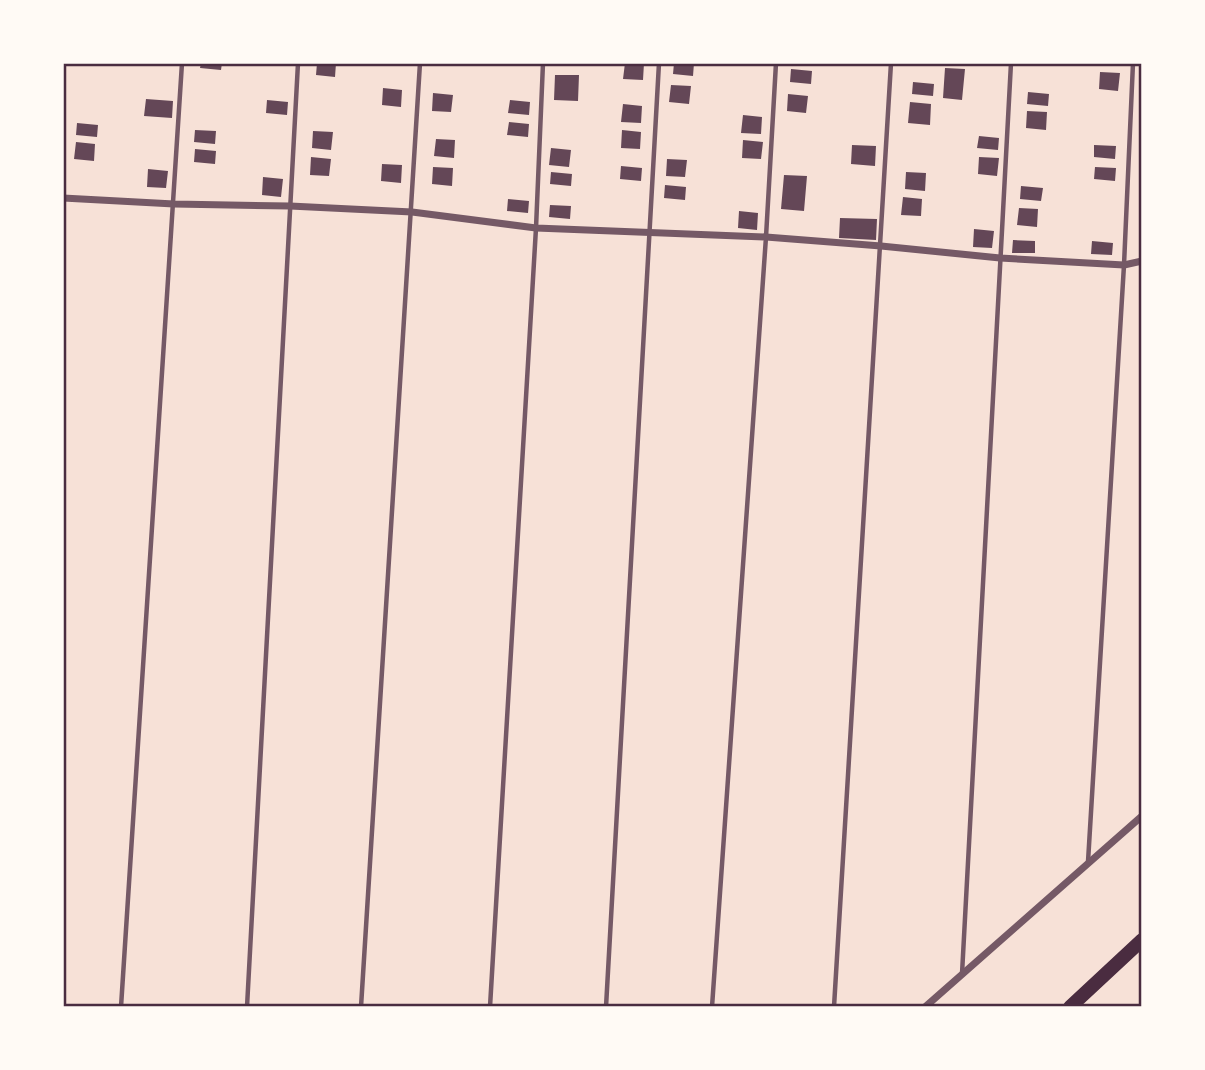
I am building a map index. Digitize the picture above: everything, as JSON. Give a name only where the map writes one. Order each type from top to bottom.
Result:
[{"type":"main road","points":[[1070,1007],[1142,940]]},
{"type":"street","points":[[63,198],[412,212],[536,228],[766,237],[1000,258],[1124,265],[1142,261]]},
{"type":"street","points":[[925,1007],[1142,816]]},
{"type":"lane","points":[[63,72],[64,63]]},
{"type":"lane","points":[[121,1007],[182,63]]},
{"type":"lane","points":[[247,1007],[298,63]]},
{"type":"lane","points":[[361,1007],[420,63]]},
{"type":"lane","points":[[491,1007],[543,63]]},
{"type":"lane","points":[[606,1007],[659,63]]},
{"type":"lane","points":[[712,1007],[776,63]]},
{"type":"lane","points":[[834,1007],[891,63]]},
{"type":"lane","points":[[962,974],[1011,63]]},
{"type":"lane","points":[[1088,863],[1124,265],[1133,63]]},
{"type":"building","points":[[201,63],[222,63],[221,70],[200,68]]},
{"type":"building","points":[[317,63],[336,63],[335,77],[316,75]]},
{"type":"building","points":[[625,63],[644,63],[643,80],[623,79]]},
{"type":"building","points":[[674,63],[694,63],[693,76],[673,74]]},
{"type":"building","points":[[945,68],[965,69],[962,100],[943,98]]},
{"type":"building","points":[[791,69],[812,71],[811,84],[790,82]]},
{"type":"building","points":[[1100,72],[1120,73],[1118,91],[1099,89]]},
{"type":"building","points":[[555,75],[579,75],[578,101],[554,100]]},
{"type":"building","points":[[913,82],[934,84],[933,96],[912,94]]},
{"type":"building","points":[[671,85],[691,86],[689,104],[669,102]]},
{"type":"building","points":[[383,88],[402,90],[401,107],[382,105]]},
{"type":"building","points":[[1028,92],[1049,94],[1048,106],[1027,104]]},
{"type":"building","points":[[433,93],[453,95],[451,112],[432,111]]},
{"type":"building","points":[[788,94],[808,96],[806,113],[787,111]]},
{"type":"building","points":[[146,99],[173,101],[172,118],[144,116]]},
{"type":"building","points":[[267,100],[288,102],[287,115],[266,113]]},
{"type":"building","points":[[510,100],[530,102],[529,115],[508,113]]},
{"type":"building","points":[[910,102],[931,104],[930,125],[908,123]]},
{"type":"building","points":[[623,104],[642,106],[641,123],[621,122]]},
{"type":"building","points":[[1027,111],[1047,112],[1046,130],[1026,128]]},
{"type":"building","points":[[743,115],[762,117],[761,134],[741,133]]},
{"type":"building","points":[[509,122],[529,124],[528,137],[507,135]]},
{"type":"building","points":[[77,123],[98,125],[97,137],[76,135]]},
{"type":"building","points":[[195,130],[216,131],[215,144],[194,142]]},
{"type":"building","points":[[622,130],[641,132],[640,149],[621,148]]},
{"type":"building","points":[[313,131],[333,132],[331,150],[312,148]]},
{"type":"building","points":[[979,136],[999,138],[998,150],[977,148]]},
{"type":"building","points":[[436,139],[455,140],[454,158],[434,156]]},
{"type":"building","points":[[743,140],[763,142],[761,159],[742,158]]},
{"type":"building","points":[[76,142],[95,144],[94,161],[74,159]]},
{"type":"building","points":[[852,145],[876,146],[875,166],[851,164]]},
{"type":"building","points":[[1094,145],[1116,146],[1115,159],[1094,157]]},
{"type":"building","points":[[551,148],[571,150],[569,167],[549,165]]},
{"type":"building","points":[[195,149],[216,151],[215,164],[194,162]]},
{"type":"building","points":[[311,157],[331,159],[329,176],[310,175]]},
{"type":"building","points":[[979,157],[999,158],[997,176],[978,174]]},
{"type":"building","points":[[667,159],[687,160],[685,177],[666,176]]},
{"type":"building","points":[[382,164],[402,165],[401,183],[381,181]]},
{"type":"building","points":[[621,166],[642,168],[641,181],[620,179]]},
{"type":"building","points":[[433,167],[453,168],[452,186],[432,184]]},
{"type":"building","points":[[1095,167],[1116,168],[1115,181],[1094,179]]},
{"type":"building","points":[[148,169],[168,171],[166,188],[147,187]]},
{"type":"building","points":[[551,172],[572,174],[571,186],[550,184]]},
{"type":"building","points":[[906,172],[926,173],[925,191],[905,189]]},
{"type":"building","points":[[784,175],[807,176],[804,211],[781,209]]},
{"type":"building","points":[[263,177],[283,179],[281,197],[262,195]]},
{"type":"building","points":[[665,185],[686,187],[685,200],[664,198]]},
{"type":"building","points":[[1021,186],[1043,188],[1041,201],[1020,199]]},
{"type":"building","points":[[903,197],[922,199],[921,216],[901,215]]},
{"type":"building","points":[[508,199],[529,201],[528,213],[507,211]]},
{"type":"building","points":[[550,205],[571,206],[570,219],[549,217]]},
{"type":"building","points":[[1019,208],[1038,209],[1037,227],[1017,225]]},
{"type":"building","points":[[739,211],[758,213],[757,230],[738,228]]},
{"type":"building","points":[[840,218],[877,219],[876,240],[839,238]]},
{"type":"building","points":[[974,229],[994,231],[992,248],[973,247]]},
{"type":"building","points":[[1013,240],[1035,241],[1035,253],[1012,253]]},
{"type":"building","points":[[1092,241],[1113,243],[1112,255],[1091,254]]}]
